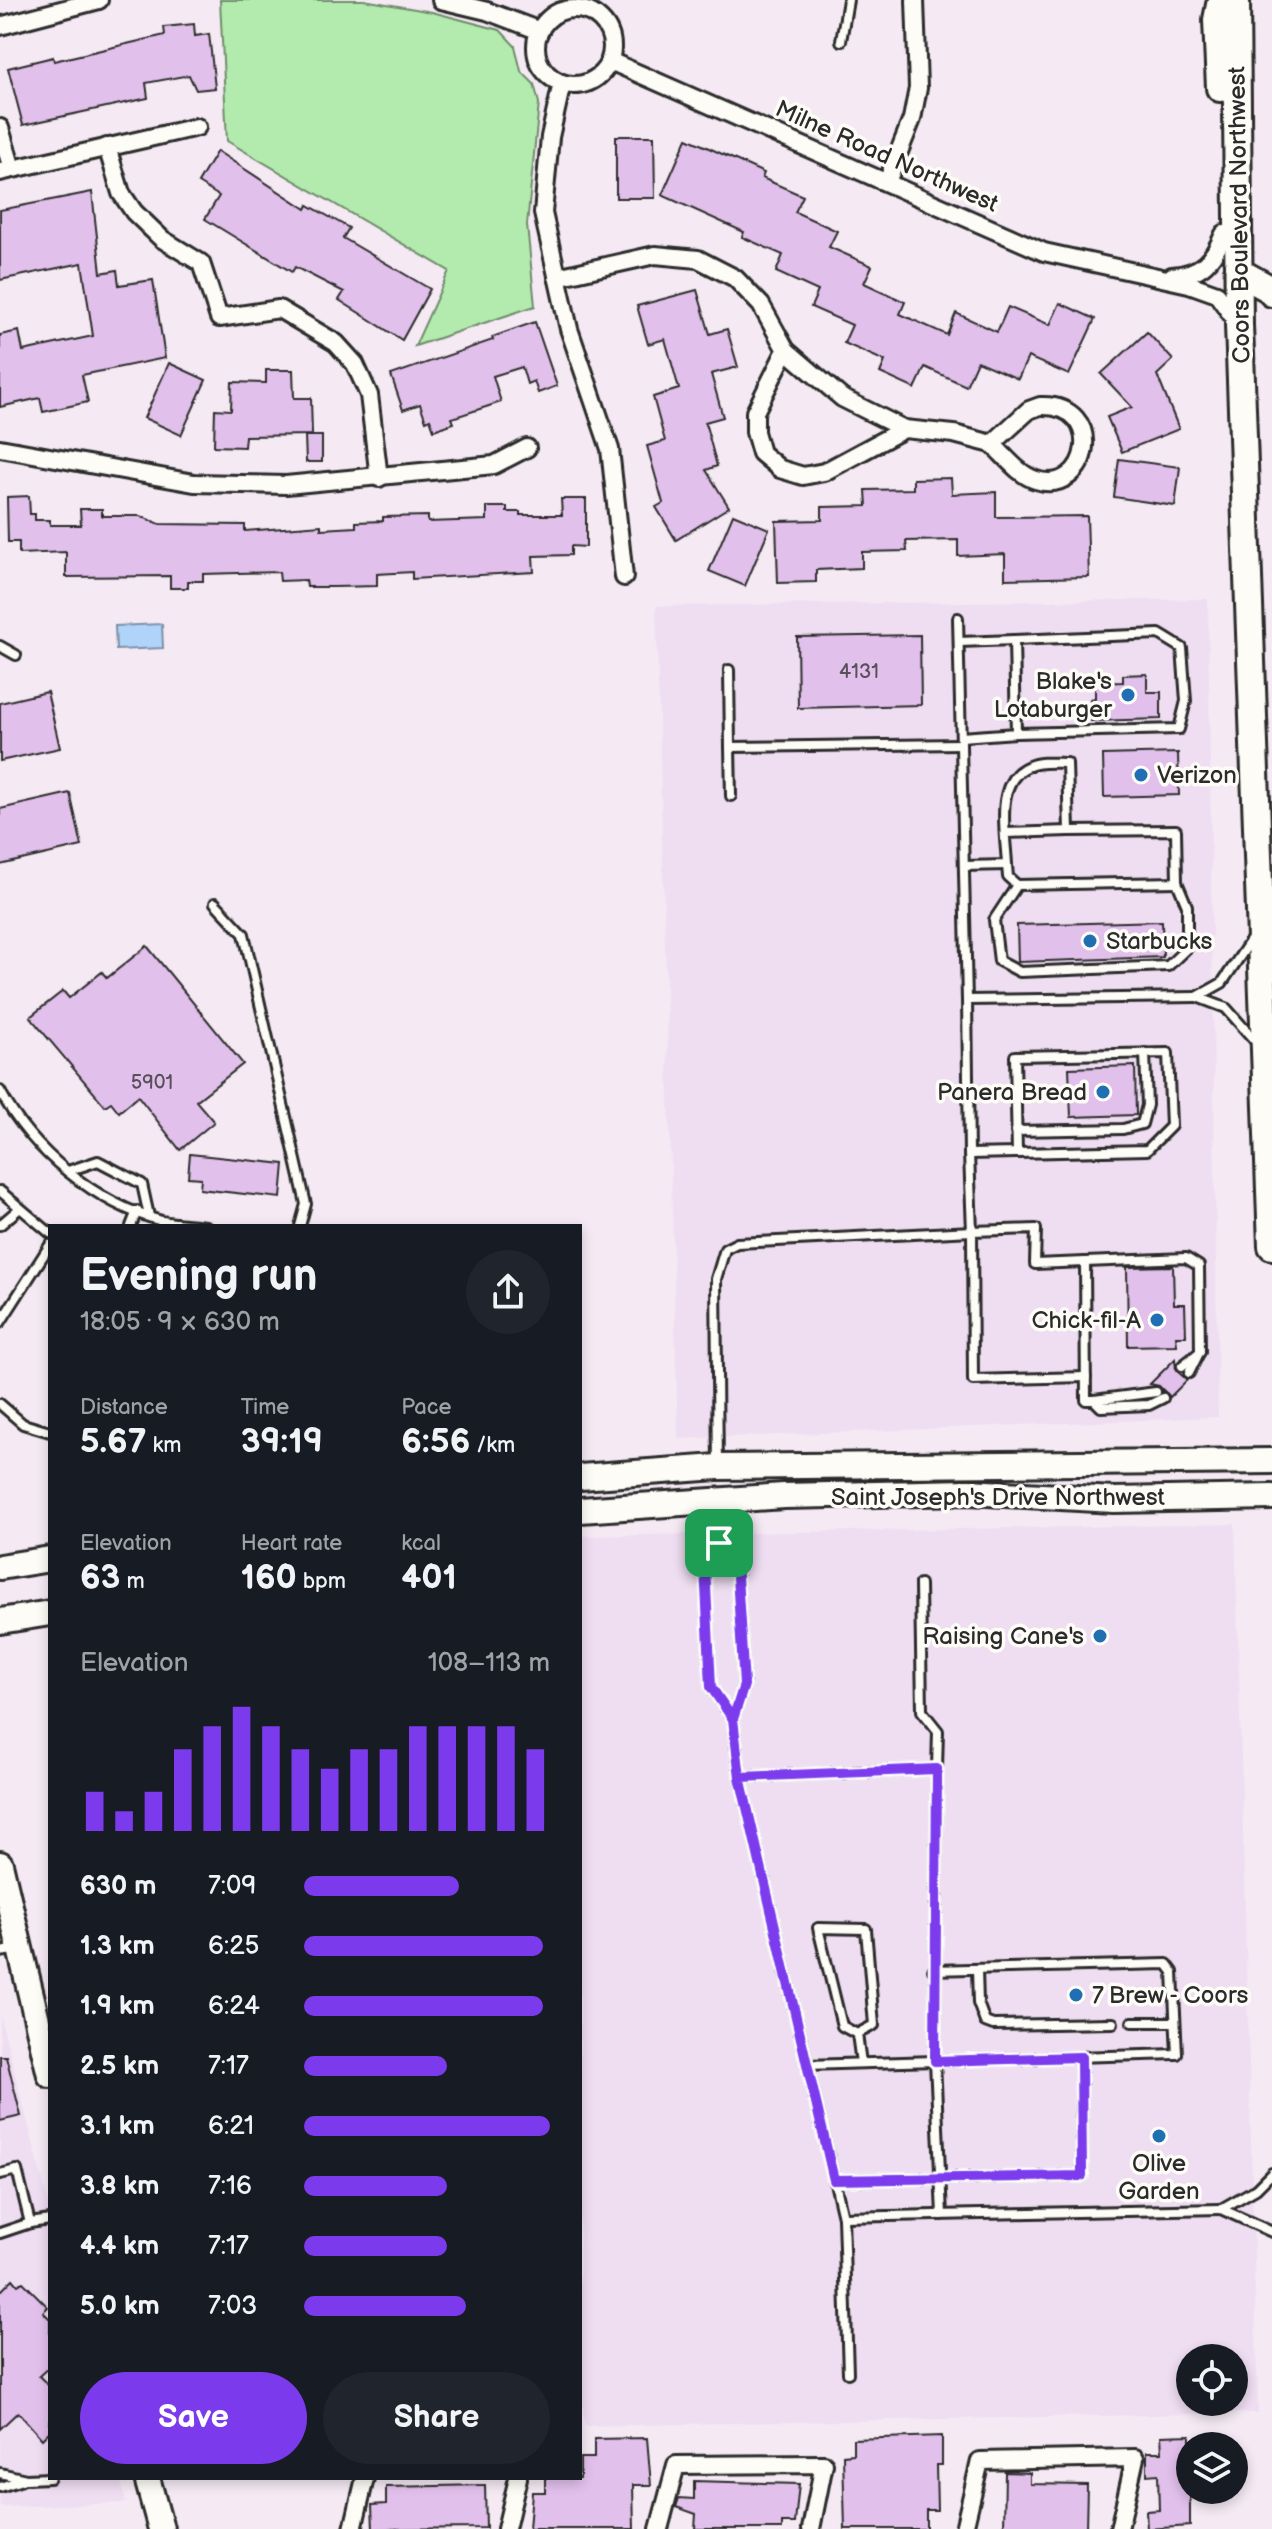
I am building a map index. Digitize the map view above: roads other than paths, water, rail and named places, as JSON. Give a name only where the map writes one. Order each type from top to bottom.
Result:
[{"type":"main road","points":[[1221,0],[1217,20],[1224,234]]},
{"type":"main road","name":"Coors Boulevard Northwest","points":[[1236,0],[1239,325],[1272,1246]]},
{"type":"main road","points":[[1239,272],[1272,293]]},
{"type":"street","points":[[0,26],[99,0]]},
{"type":"street","points":[[441,0],[487,11],[540,31]]},
{"type":"street","points":[[887,182],[912,119],[918,88],[915,0]]},
{"type":"street","points":[[596,8],[610,34],[610,61],[594,80],[581,85],[562,83],[543,69],[537,57],[540,31],[554,15],[567,10],[596,8]]},
{"type":"street","name":"Milne Road Northwest","points":[[610,61],[1044,252],[1217,294],[1239,325]]},
{"type":"street","points":[[562,83],[550,137],[543,213],[569,329],[610,449],[624,577]]},
{"type":"street","points":[[0,128],[6,171],[197,127]]},
{"type":"street","points":[[107,147],[121,193],[134,212],[162,239],[201,263],[219,318],[279,309],[336,343],[355,364],[369,395],[379,478]]},
{"type":"street","name":"Milne Road Northwest","points":[[1150,277],[1187,275],[1199,270],[1214,257],[1224,234]]},
{"type":"street","points":[[557,277],[655,255],[698,259],[735,278],[761,305],[786,350],[842,398],[904,429],[954,434],[992,444],[1024,474],[1048,482],[1073,472],[1085,450],[1081,425],[1074,416],[1052,406],[1029,410],[992,444]]},
{"type":"street","points":[[786,350],[755,412],[755,432],[761,453],[780,469],[803,476],[824,472],[904,429]]},
{"type":"street","points":[[0,448],[194,483],[286,485],[494,465],[527,448]]},
{"type":"street","name":"Saint Joseph's Drive Northwest","points":[[582,1477],[718,1467],[1272,1461]]},
{"type":"street","points":[[718,1467],[718,1500]]},
{"type":"street","name":"Saint Joseph's Drive Northwest","points":[[582,1510],[718,1500],[969,1492],[1114,1500],[1272,1497]]},
{"type":"street","points":[[0,1567],[48,1559]]},
{"type":"street","points":[[0,1621],[48,1613]]},
{"type":"street","points":[[0,1864],[10,1951],[48,2069]]},
{"type":"street","points":[[964,2529],[980,2461],[1135,2458],[1119,2529]]},
{"type":"street","points":[[659,2529],[676,2465],[824,2464],[811,2529]]},
{"type":"street","points":[[148,2480],[161,2529]]},
{"type":"street","points":[[353,2529],[365,2480]]},
{"type":"street","points":[[506,2529],[518,2480]]},
{"type":"lane","points":[[841,41],[848,0]]},
{"type":"lane","points":[[958,618],[973,1380],[1086,1377]]},
{"type":"lane","points":[[730,747],[961,740],[1016,733],[1179,729],[1186,701],[1182,648],[1159,634],[959,642]]},
{"type":"lane","points":[[1014,640],[1016,733]]},
{"type":"lane","points":[[0,646],[16,655]]},
{"type":"lane","points":[[729,670],[731,796]]},
{"type":"lane","points":[[1069,831],[1067,763],[1034,764],[1016,774],[1006,792],[1006,833],[1008,877],[1017,885],[1177,882]]},
{"type":"lane","points":[[1006,833],[1176,830],[1177,882],[1187,906],[1187,948],[1168,966],[1020,972],[999,961],[994,920],[1017,885]]},
{"type":"lane","points":[[964,866],[1007,865]]},
{"type":"lane","points":[[215,903],[244,934],[306,1204],[301,1224]]},
{"type":"lane","points":[[1197,997],[1222,983],[1251,943],[1260,922]]},
{"type":"lane","points":[[967,1000],[1197,997],[1226,1008],[1265,1054]]},
{"type":"lane","points":[[1016,1131],[1123,1129],[1142,1124],[1147,1105],[1145,1053]]},
{"type":"lane","points":[[969,1154],[1017,1153],[1147,1150],[1171,1126],[1168,1053],[1015,1056],[1017,1153]]},
{"type":"lane","points":[[0,1091],[49,1156],[112,1202],[149,1216],[195,1224]]},
{"type":"lane","points":[[68,1171],[98,1161],[142,1184],[149,1216]]},
{"type":"lane","points":[[0,1191],[48,1231]]},
{"type":"lane","points":[[0,1225],[20,1208]]},
{"type":"lane","points":[[132,1224],[137,1211]]},
{"type":"lane","points":[[718,1467],[716,1279],[725,1249],[737,1243],[1036,1229],[1035,1264],[1186,1258],[1199,1266],[1200,1352],[1185,1369]]},
{"type":"lane","points":[[0,1323],[48,1248]]},
{"type":"lane","points":[[1085,1262],[1086,1377],[1090,1400],[1159,1395]]},
{"type":"lane","points":[[0,1404],[23,1424],[48,1431]]},
{"type":"lane","points":[[718,1500],[719,1543],[705,1566],[711,1687],[733,1719]]},
{"type":"lane","points":[[719,1543],[736,1561],[744,1685],[733,1719],[740,1777],[843,2217],[848,2373]]},
{"type":"lane","points":[[920,1584],[922,1711],[938,1731],[933,1970],[942,2215]]},
{"type":"lane","points":[[740,1777],[937,1769]]},
{"type":"lane","points":[[818,1928],[866,1929],[874,2025],[857,2034],[842,2026],[818,1928]]},
{"type":"lane","points":[[807,2065],[1177,2054],[1173,1972],[1167,1964],[933,1970]]},
{"type":"lane","points":[[977,1969],[978,2003],[985,2022],[1113,2023]]},
{"type":"lane","points":[[1132,2022],[1175,2022]]},
{"type":"lane","points":[[857,2034],[861,2063]]},
{"type":"lane","points":[[834,2180],[1082,2176],[1081,2057]]},
{"type":"lane","points":[[0,2174],[17,2170],[30,2223]]},
{"type":"lane","points":[[1221,2209],[1256,2189],[1272,2173]]},
{"type":"lane","points":[[843,2217],[1221,2209],[1272,2232]]},
{"type":"lane","points":[[0,2233],[48,2220]]},
{"type":"lane","points":[[0,2473],[26,2479]]},
{"type":"lane","points":[[0,2487],[26,2479],[48,2478]]},
{"type":"water","points":[[162,624],[163,648],[116,650],[115,626]]},
{"type":"place","name":"Blake's Lotaburger","points":[[1128,695]]},
{"type":"place","name":"Verizon","points":[[1141,775]]},
{"type":"place","name":"Starbucks","points":[[1090,941]]},
{"type":"place","name":"Panera Bread","points":[[1103,1092]]},
{"type":"place","name":"Chick-fil-A","points":[[1157,1320]]},
{"type":"place","name":"Raising Cane's","points":[[1100,1636]]},
{"type":"place","name":"7 Brew - Coors","points":[[1076,1995]]},
{"type":"place","name":"Olive Garden","points":[[1159,2136]]}]
